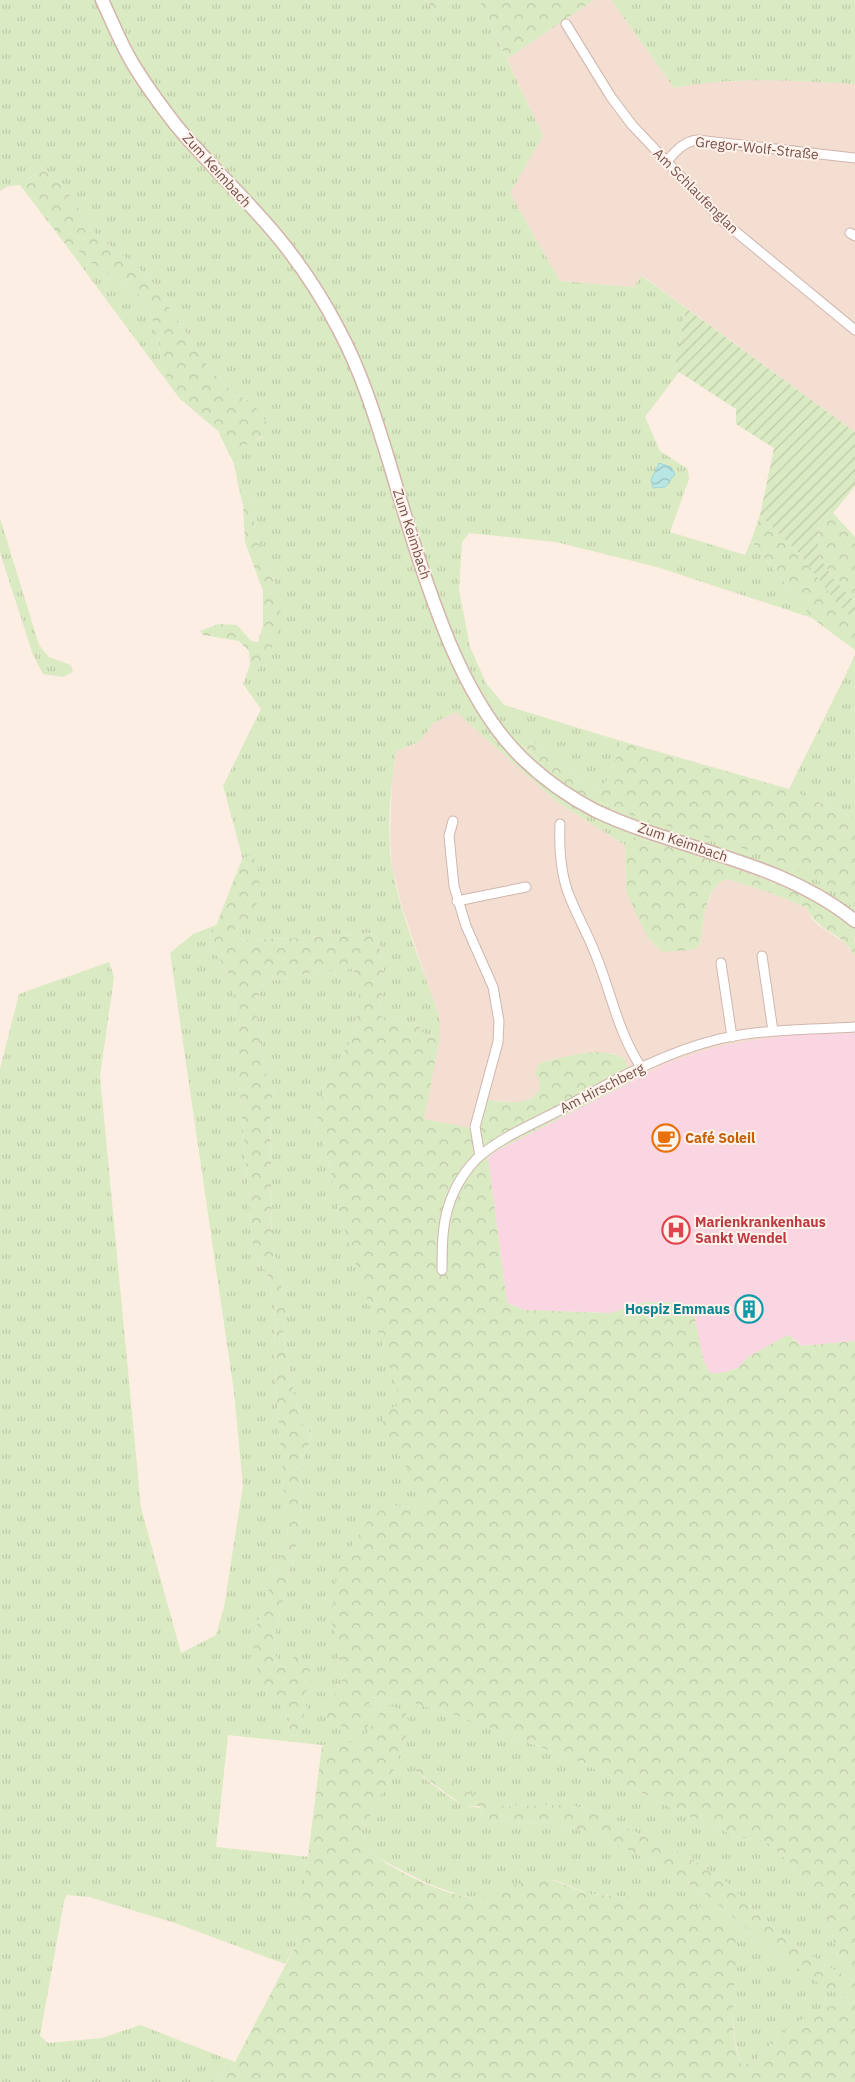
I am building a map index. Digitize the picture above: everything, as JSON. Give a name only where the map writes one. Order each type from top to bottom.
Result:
[{"type":"street","name":"Zum Keimbach","points":[[102,0],[129,58],[154,96],[177,126],[276,234],[317,291],[339,330],[357,367],[370,401],[437,613],[465,679],[487,714],[518,754],[550,781],[594,809],[671,840],[764,869],[808,889],[835,904],[855,921]]},
{"type":"street","name":"Am Schlaufenglan","points":[[566,24],[611,97],[632,125],[724,222],[855,330]]},
{"type":"street","name":"Gregor-Wolf-Straße","points":[[667,161],[681,146],[689,141],[697,140],[855,158]]},
{"type":"street","points":[[453,821],[449,836],[450,866],[457,901],[492,987],[499,1021],[498,1042],[475,1127],[480,1156]]},
{"type":"street","points":[[560,824],[560,861],[568,893],[581,912],[619,1027],[628,1047],[641,1067]]},
{"type":"street","points":[[457,901],[526,887]]},
{"type":"street","points":[[762,956],[773,1031]]},
{"type":"street","points":[[721,962],[732,1037]]},
{"type":"street","name":"Am Hirschberg","points":[[442,1270],[443,1226],[454,1191],[480,1156],[507,1137],[641,1067],[669,1054],[697,1045],[732,1037],[773,1031],[855,1027]]},
{"type":"shaded area","points":[[594,0],[611,0],[674,88],[699,83],[771,79],[855,84],[855,432],[643,276],[633,287],[560,281],[510,193],[543,136],[507,59]]},
{"type":"shaded area","points":[[456,712],[557,802],[625,845],[627,892],[700,945],[704,911],[712,892],[720,881],[727,879],[766,891],[807,908],[812,919],[819,926],[845,943],[855,956],[855,1033],[792,1035],[670,1062],[633,1081],[624,1058],[613,1053],[583,1053],[539,1063],[541,1089],[535,1097],[520,1103],[487,1100],[479,1125],[471,1128],[423,1119],[440,1036],[440,1020],[402,907],[392,866],[390,835],[392,784],[396,751],[419,742],[434,723]]},
{"type":"shaded area","name":"Marienkrankenhaus Sankt Wendel","points":[[855,1033],[855,1341],[802,1346],[793,1338],[749,1356],[738,1368],[722,1373],[709,1373],[702,1355],[644,1302],[611,1313],[525,1310],[507,1303],[488,1158],[494,1152],[670,1062],[724,1045],[792,1035]]},
{"type":"green space","points":[[0,0],[427,0],[435,12],[454,0],[479,0],[543,136],[510,193],[560,281],[633,287],[642,276],[686,308],[675,366],[679,372],[645,417],[660,451],[688,469],[689,479],[670,532],[745,555],[751,541],[812,618],[657,567],[556,542],[469,533],[462,542],[459,590],[470,647],[486,683],[504,705],[621,741],[610,775],[598,791],[528,738],[523,741],[522,745],[564,781],[605,806],[758,854],[809,875],[855,905],[855,938],[847,927],[789,889],[757,875],[640,838],[630,838],[625,845],[557,802],[456,712],[434,723],[419,742],[396,751],[390,809],[390,852],[396,886],[407,925],[440,1020],[440,1036],[425,1035],[417,1024],[393,1022],[379,1015],[384,971],[377,933],[234,941],[234,930],[248,919],[252,855],[242,859],[223,786],[261,709],[243,684],[248,670],[255,672],[282,603],[258,542],[249,494],[239,489],[234,463],[229,454],[263,437],[252,403],[231,391],[209,368],[149,277],[95,234],[62,184],[42,169],[20,185],[8,186],[0,191]]},
{"type":"green space","points":[[427,0],[454,0],[435,12]]},
{"type":"green space","points":[[479,0],[594,0],[507,59]]},
{"type":"green space","points":[[611,0],[855,0],[855,84],[742,81],[697,84],[674,88]]},
{"type":"green space","points":[[42,169],[62,184],[95,234],[149,277],[209,368],[231,391],[252,403],[266,421],[267,432],[264,435],[229,454],[218,431],[180,399],[168,383],[161,361],[158,337],[150,313],[138,294],[90,262],[77,250],[65,244],[20,185]]},
{"type":"green space","points":[[65,244],[77,250],[90,262],[138,294],[150,313],[158,337],[161,361],[168,383]]},
{"type":"green space","points":[[686,308],[855,432],[855,486],[833,513],[825,516],[819,523],[818,553],[832,577],[855,602],[855,619],[840,607],[800,554],[760,515],[774,448],[736,424],[736,409],[679,372],[675,366]]},
{"type":"green space","points":[[239,489],[249,494],[258,542],[282,603],[276,638],[264,664],[255,672],[248,670],[250,665],[249,651],[239,641],[203,635],[200,631],[219,624],[237,625],[251,641],[258,642],[263,626],[263,591],[245,542],[243,505]]},
{"type":"green space","points":[[833,513],[855,537],[855,602],[832,577],[818,553],[819,523],[825,516]]},
{"type":"green space","points":[[760,515],[800,554],[840,606],[855,619],[855,650],[812,618],[751,541]]},
{"type":"green space","points":[[0,518],[39,645],[49,657],[71,665],[73,672],[63,677],[43,674],[33,655],[0,551]]},
{"type":"green space","points":[[855,655],[855,678],[847,672]]},
{"type":"green space","points":[[847,672],[855,678],[855,818],[789,789]]},
{"type":"green space","points":[[528,738],[598,791],[610,775],[621,741],[789,789],[855,818],[855,905],[826,885],[762,855],[627,813],[584,796],[556,776],[522,744],[522,741]]},
{"type":"green space","points":[[630,838],[639,838],[723,864],[788,889],[817,904],[840,920],[854,937],[855,956],[846,944],[819,925],[807,908],[766,891],[727,879],[719,883],[709,898],[700,945],[693,950],[662,952],[648,938],[626,892],[625,845]]},
{"type":"green space","points":[[252,855],[257,863],[261,896],[248,919],[234,930],[234,941],[377,933],[384,971],[379,1015],[393,1022],[417,1024],[425,1035],[440,1036],[424,1119],[471,1128],[479,1126],[487,1100],[519,1102],[530,1099],[538,1092],[540,1083],[535,1073],[539,1063],[593,1052],[604,1052],[624,1058],[633,1081],[494,1152],[488,1158],[507,1303],[525,1310],[611,1313],[644,1302],[679,1302],[687,1307],[695,1318],[702,1355],[709,1373],[722,1373],[738,1368],[749,1356],[788,1335],[802,1346],[855,1341],[855,1970],[838,1957],[826,1910],[799,1871],[764,1840],[738,1837],[688,1816],[587,1765],[459,1716],[402,1700],[375,1697],[370,1698],[368,1726],[357,1736],[321,1713],[332,1699],[345,1675],[331,1618],[338,1568],[369,1519],[388,1505],[413,1507],[425,1505],[424,1494],[383,1428],[382,1411],[402,1404],[342,1223],[326,1150],[316,1123],[327,1078],[350,1042],[359,1008],[359,977],[352,969],[302,974],[265,982],[255,1004],[266,1077],[274,1089],[270,1108],[272,1242],[286,1306],[283,1337],[299,1419],[312,1435],[303,1460],[299,1534],[273,1641],[278,1665],[289,1667],[296,1653],[308,1662],[309,1685],[302,1698],[307,1708],[296,1736],[288,1735],[289,1719],[270,1688],[260,1685],[252,1640],[275,1570],[288,1538],[274,1350],[276,1316],[268,1276],[253,1248],[235,1035],[234,983],[219,958],[208,946],[242,859]]},
{"type":"green space","points":[[216,925],[208,946],[219,958],[234,983],[235,1035],[253,1248],[268,1276],[276,1316],[274,1350],[288,1538],[275,1570],[252,1640],[270,1688],[289,1719],[288,1735],[296,1736],[307,1708],[302,1698],[307,1691],[296,1654],[289,1667],[278,1665],[273,1641],[299,1534],[303,1460],[312,1435],[299,1419],[283,1337],[286,1306],[272,1242],[270,1108],[274,1089],[266,1077],[255,1004],[265,982],[302,974],[352,969],[359,977],[359,1008],[350,1042],[327,1078],[316,1123],[326,1150],[342,1223],[403,1404],[410,1471],[424,1494],[426,1505],[413,1507],[387,1505],[338,1652],[345,1675],[332,1699],[369,1711],[370,1698],[402,1700],[459,1716],[587,1765],[688,1816],[738,1837],[764,1840],[799,1871],[826,1910],[838,1957],[855,1970],[855,1981],[824,1964],[775,1931],[724,1880],[685,1855],[583,1808],[570,1805],[496,1806],[480,1799],[428,1766],[416,1766],[416,1771],[449,1797],[464,1805],[484,1810],[482,1819],[484,1821],[555,1823],[599,1836],[655,1863],[707,1895],[774,1952],[831,1991],[852,1997],[854,2003],[830,2006],[777,2037],[753,2063],[742,2065],[737,2051],[733,2022],[736,1946],[697,1906],[663,1900],[590,1894],[555,1880],[534,1879],[483,1899],[462,1896],[429,1884],[378,1858],[364,1848],[361,1828],[367,1822],[394,1769],[411,1725],[380,1704],[379,1715],[362,1742],[322,1745],[228,1735],[216,1847],[309,1857],[297,1943],[285,1964],[175,1923],[89,1897],[67,1895],[64,1901],[40,2036],[48,2043],[102,2038],[140,2025],[235,2062],[212,2082],[0,2082],[0,1069],[19,994],[109,962],[114,977],[100,1076],[141,1508],[181,1653],[216,1635],[224,1607],[243,1486],[234,1392],[170,953],[193,934]]},
{"type":"green space","points":[[380,1704],[387,1704],[404,1711],[411,1725],[394,1769],[367,1822],[361,1828],[364,1848],[411,1877],[462,1896],[482,1897],[524,1881],[542,1879],[592,1894],[687,1903],[705,1908],[720,1916],[734,1933],[736,1945],[733,2021],[735,2044],[742,2065],[753,2063],[777,2037],[798,2021],[830,2006],[854,2003],[852,1997],[831,1991],[774,1952],[707,1895],[655,1863],[599,1836],[555,1823],[484,1821],[482,1819],[484,1810],[478,1806],[464,1806],[416,1771],[416,1765],[428,1766],[480,1799],[496,1806],[570,1805],[583,1808],[685,1855],[724,1880],[775,1931],[824,1964],[855,1981],[855,2082],[212,2082],[235,2062],[297,1943],[322,1745],[362,1741],[379,1715]]},
{"type":"water","points":[[659,463],[671,467],[675,474],[665,487],[653,488],[651,480]]},
{"type":"place","name":"Café Soleil","points":[[666,1138]]},
{"type":"place","name":"Marienkrankenhaus Sankt Wendel","points":[[676,1230]]},
{"type":"place","name":"Hospiz Emmaus","points":[[749,1309]]}]
